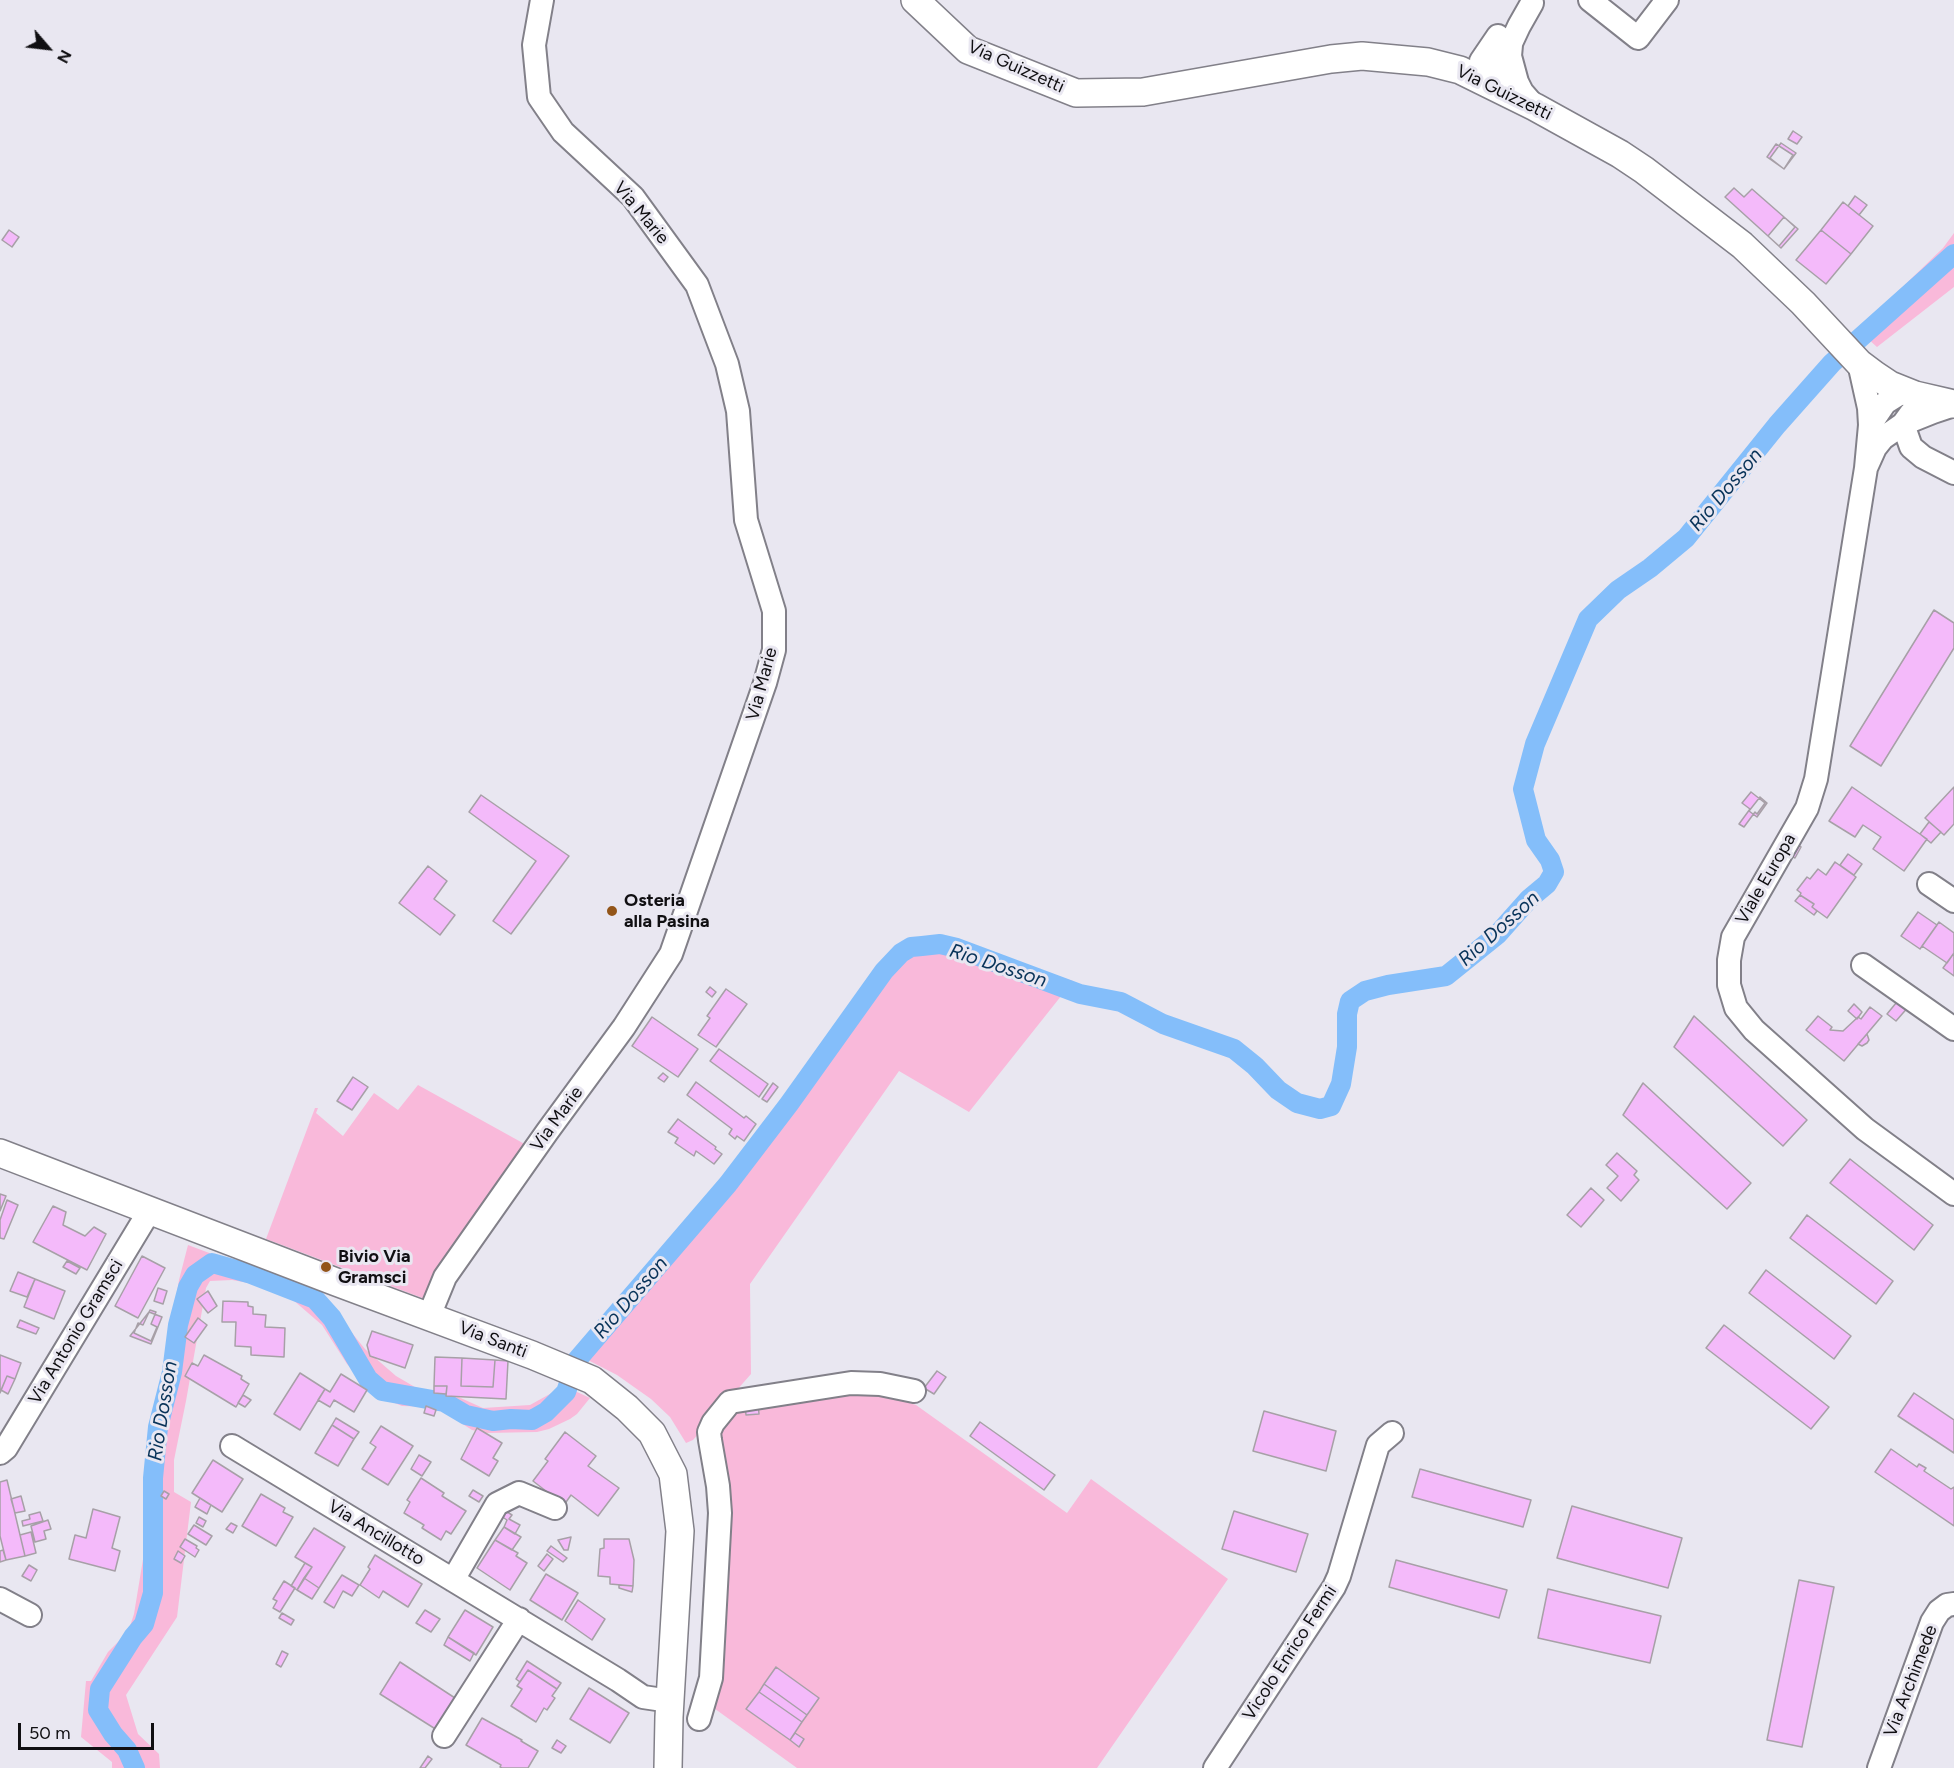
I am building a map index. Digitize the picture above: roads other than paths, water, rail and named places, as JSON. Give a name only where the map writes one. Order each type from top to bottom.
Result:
[{"type":"street","name":"Via Marie","points":[[429,1316],[445,1277],[624,1027],[671,954],[765,683],[774,650],[774,611],[746,520],[738,411],[727,363],[697,285],[633,197],[563,132],[539,97],[534,45],[542,0]]},
{"type":"street","name":"Via Guizzetti","points":[[915,0],[968,50],[1076,93],[1143,92],[1331,59],[1362,56],[1441,64],[1483,81],[1535,107],[1620,154],[1682,197],[1769,269],[1851,354],[1875,375],[1910,393],[1954,405]]},
{"type":"street","points":[[1590,0],[1638,38],[1667,0]]},
{"type":"street","points":[[1483,81],[1498,71],[1505,40],[1533,1]]},
{"type":"street","points":[[1441,64],[1505,40]]},
{"type":"street","points":[[1505,40],[1517,82],[1535,107]]},
{"type":"street","name":"Viale Europa","points":[[1851,354],[1866,391],[1870,425],[1866,468],[1816,779],[1807,808],[1733,937],[1729,960],[1729,985],[1736,1008],[1754,1030],[1865,1129],[1954,1194]]},
{"type":"street","points":[[1870,425],[1885,403],[1910,393]]},
{"type":"street","name":"Viale Europa","points":[[1866,468],[1875,448],[1883,438],[1910,418],[1913,410],[1910,393]]},
{"type":"street","name":"Viale Europa","points":[[1903,424],[1954,405]]},
{"type":"street","points":[[1903,424],[1911,447],[1923,457],[1954,473]]},
{"type":"street","points":[[1929,884],[1954,901]]},
{"type":"street","points":[[1863,965],[1954,1029]]},
{"type":"street","name":"Via Santi","points":[[0,1153],[592,1380],[627,1408],[652,1433],[673,1474],[680,1531],[668,1768]]},
{"type":"street","name":"Via Antonio Gramsci","points":[[0,1453],[6,1448],[150,1210]]},
{"type":"street","points":[[699,1719],[708,1695],[711,1678],[719,1523],[718,1486],[709,1432],[713,1423],[730,1402],[851,1383],[880,1384],[914,1390]]},
{"type":"street","name":"Vicolo Enrico Fermi","points":[[1215,1768],[1340,1576],[1378,1445],[1392,1433]]},
{"type":"street","name":"Via Ancillotto","points":[[232,1446],[519,1619],[643,1697],[670,1701]]},
{"type":"street","points":[[453,1580],[497,1504],[519,1493],[555,1508]]},
{"type":"street","points":[[1932,1622],[1937,1608],[1954,1587]]},
{"type":"street","points":[[0,1599],[30,1615]]},
{"type":"street","name":"Via Archimede","points":[[1879,1768],[1932,1622],[1947,1605],[1954,1604]]},
{"type":"street","points":[[444,1736],[519,1619]]},
{"type":"waterway","name":"Rio Dosson","points":[[135,1768],[127,1750],[113,1734],[98,1710],[100,1689],[133,1637],[144,1624],[153,1593],[153,1478],[158,1427],[172,1372],[178,1325],[188,1287],[195,1275],[212,1263],[251,1274],[315,1299],[332,1318],[368,1379],[382,1391],[444,1402],[466,1415],[493,1421],[532,1420],[546,1412],[566,1392],[577,1360],[728,1184],[789,1104],[884,971],[901,953],[911,947],[940,944],[957,948],[1080,994],[1121,1002],[1163,1024],[1234,1049],[1255,1066],[1278,1090],[1297,1103],[1320,1109],[1331,1106],[1341,1084],[1347,1047],[1347,1014],[1350,1001],[1365,991],[1388,985],[1446,976],[1497,935],[1529,899],[1547,884],[1554,872],[1550,860],[1536,840],[1523,789],[1535,744],[1588,619],[1618,590],[1650,568],[1686,538],[1777,425],[1832,363],[1954,254]]},
{"type":"place","name":"Osteria alla Pasina","points":[[612,911]]},
{"type":"place","name":"Bivio Via Gramsci","points":[[326,1267]]}]
